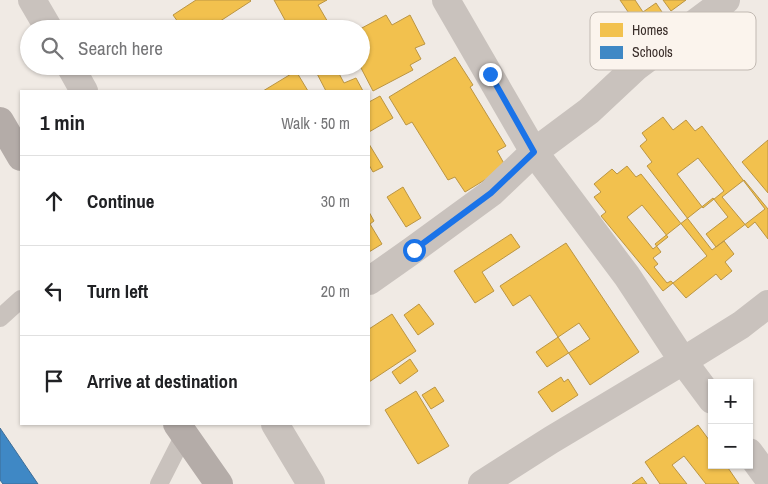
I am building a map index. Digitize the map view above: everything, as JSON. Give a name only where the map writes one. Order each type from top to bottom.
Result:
[{"type":"highway","points":[[0,121],[20,155]]},
{"type":"highway","points":[[181,429],[219,484]]},
{"type":"street","points":[[32,0],[43,20]]},
{"type":"street","points":[[446,0],[534,152],[626,276],[708,395]]},
{"type":"street","points":[[710,12],[726,0]]},
{"type":"street","points":[[370,280],[491,193],[534,152],[589,111],[633,70]]},
{"type":"street","points":[[75,75],[83,90]]},
{"type":"street","points":[[482,484],[741,325],[768,304]]},
{"type":"street","points":[[276,425],[311,484]]},
{"type":"street","points":[[753,457],[768,478]]},
{"type":"lane","points":[[0,318],[20,300]]},
{"type":"lane","points":[[158,484],[181,429]]},
{"type":"building: Homes","points":[[196,0],[251,1],[222,20],[177,20],[173,15]]},
{"type":"building: Homes","points":[[274,0],[327,0],[318,5],[327,20],[285,20]]},
{"type":"building: Homes","points":[[620,0],[635,0],[643,12],[628,12]]},
{"type":"building: Homes","points":[[663,0],[686,0],[671,11]]},
{"type":"building: Homes","points":[[656,3],[662,12],[643,12]]},
{"type":"building: Homes","points":[[386,15],[392,25],[410,15],[425,44],[415,48],[421,59],[410,65],[413,70],[373,91],[365,75],[370,75],[370,24]]},
{"type":"building: Homes","points":[[455,57],[473,85],[470,87],[506,146],[497,151],[506,167],[465,192],[455,177],[448,180],[412,122],[406,125],[389,97]]},
{"type":"building: Homes","points":[[289,75],[298,75],[307,90],[265,90]]},
{"type":"building: Homes","points":[[318,75],[340,75],[344,83],[356,78],[362,90],[325,90]]},
{"type":"building: Homes","points":[[380,96],[393,118],[370,131],[370,101]]},
{"type":"building: Homes","points":[[663,117],[673,130],[686,120],[695,131],[702,126],[765,209],[712,250],[647,166],[652,162],[640,146],[647,140],[642,133]],"holes":[[[698,158],[724,191],[703,208],[677,174]]]},
{"type":"building: Homes","points":[[768,140],[768,193],[742,162]]},
{"type":"building: Homes","points":[[370,146],[383,167],[373,172],[370,167]]},
{"type":"building: Homes","points":[[627,166],[636,177],[641,174],[707,256],[663,291],[601,216],[606,212],[594,197],[601,192],[594,184],[612,169],[617,174]],"holes":[[[642,205],[668,237],[653,249],[627,217]]]},
{"type":"building: Homes","points":[[744,180],[768,209],[768,239],[755,222],[748,228],[722,197]]},
{"type":"building: Homes","points":[[403,187],[421,218],[406,227],[387,197]]},
{"type":"building: Homes","points":[[713,198],[728,217],[706,234],[716,247],[724,241],[734,254],[725,262],[732,271],[721,280],[716,274],[686,298],[671,281],[667,283],[654,267],[658,264],[653,258],[661,252],[655,244]]},
{"type":"building: Homes","points":[[370,214],[374,221],[370,224]]},
{"type":"building: Homes","points":[[370,224],[382,244],[370,251]]},
{"type":"building: Homes","points":[[511,234],[520,247],[482,272],[494,291],[475,303],[454,271]]},
{"type":"building: Homes","points":[[566,243],[639,352],[590,385],[530,295],[513,306],[500,286]]},
{"type":"building: Homes","points":[[419,304],[434,324],[418,335],[404,315]]},
{"type":"building: Homes","points":[[392,314],[416,351],[370,381],[370,328]]},
{"type":"building: Homes","points":[[579,323],[590,339],[547,367],[536,352]]},
{"type":"building: Homes","points":[[410,359],[418,371],[400,384],[392,372]]},
{"type":"building: Homes","points":[[561,377],[564,382],[568,379],[578,395],[552,412],[538,392]]},
{"type":"building: Homes","points":[[435,387],[444,401],[431,409],[422,395]]},
{"type":"building: Homes","points":[[416,391],[449,446],[418,464],[385,410]]},
{"type":"building: Homes","points":[[698,425],[708,439],[708,469],[729,469],[739,484],[706,484],[684,456],[672,465],[687,484],[660,484],[645,462]]},
{"type":"building: Homes","points":[[642,477],[647,484],[632,484]]},
{"type":"building: Schools","points":[[0,428],[38,484],[3,484],[0,480]]},
{"type":"route","points":[[414,250],[491,193],[534,152],[490,74]]}]
